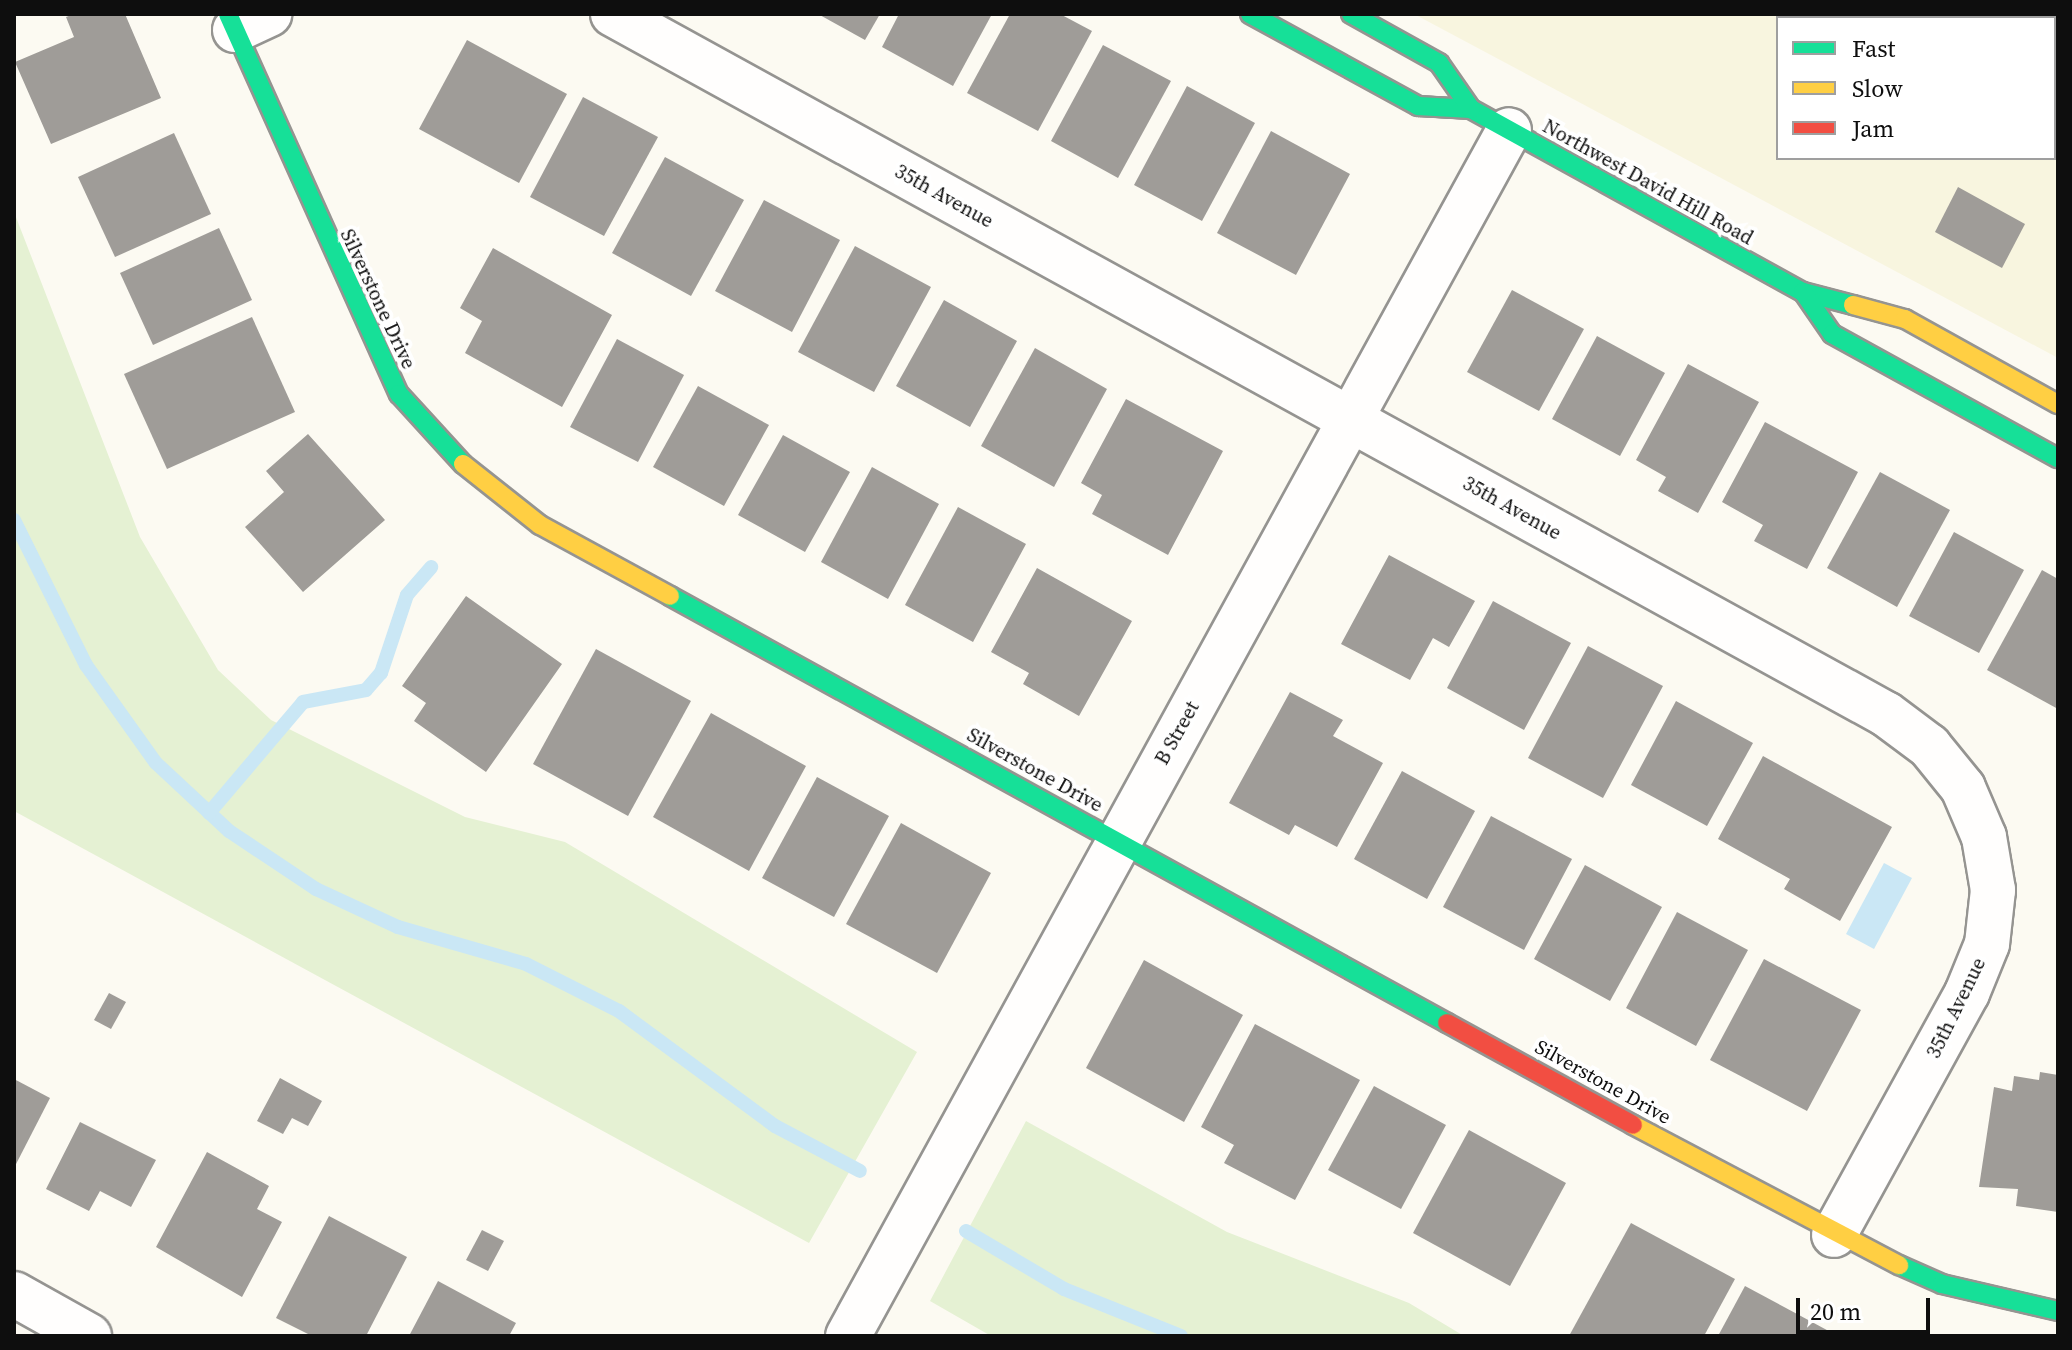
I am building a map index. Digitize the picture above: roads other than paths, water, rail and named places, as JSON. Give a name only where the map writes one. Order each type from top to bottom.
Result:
[{"type":"street","name":"35th Avenue","points":[[613,14],[1901,723],[1963,788],[1991,872],[1982,960],[1834,1235]]},
{"type":"street","name":"Northwest David Hill Road","points":[[1250,14],[1418,106],[1471,109],[1803,292],[1905,319],[2058,404]]},
{"type":"street","name":"Northwest David Hill Road","points":[[1351,14],[1439,63],[1471,109]]},
{"type":"street","name":"Silverstone Drive","points":[[244,19],[380,361],[441,447],[540,525],[1834,1235],[1942,1284],[2058,1311]]},
{"type":"street","name":"B Street","points":[[848,1336],[1509,130]]},
{"type":"street","name":"Northwest David Hill Road","points":[[1803,292],[1832,334],[2058,458]]},
{"type":"street","points":[[14,1294],[89,1336]]},
{"type":"water","points":[[1884,863],[1912,878],[1874,949],[1846,934]]},
{"type":"waterway","points":[[14,520],[86,665],[156,763],[229,831],[316,889],[398,927],[526,964],[619,1011],[775,1126],[860,1171]]},
{"type":"waterway","points":[[209,813],[303,702],[366,690],[381,673],[407,595],[431,567]]},
{"type":"waterway","points":[[966,1231],[1064,1289],[1181,1336]]}]
